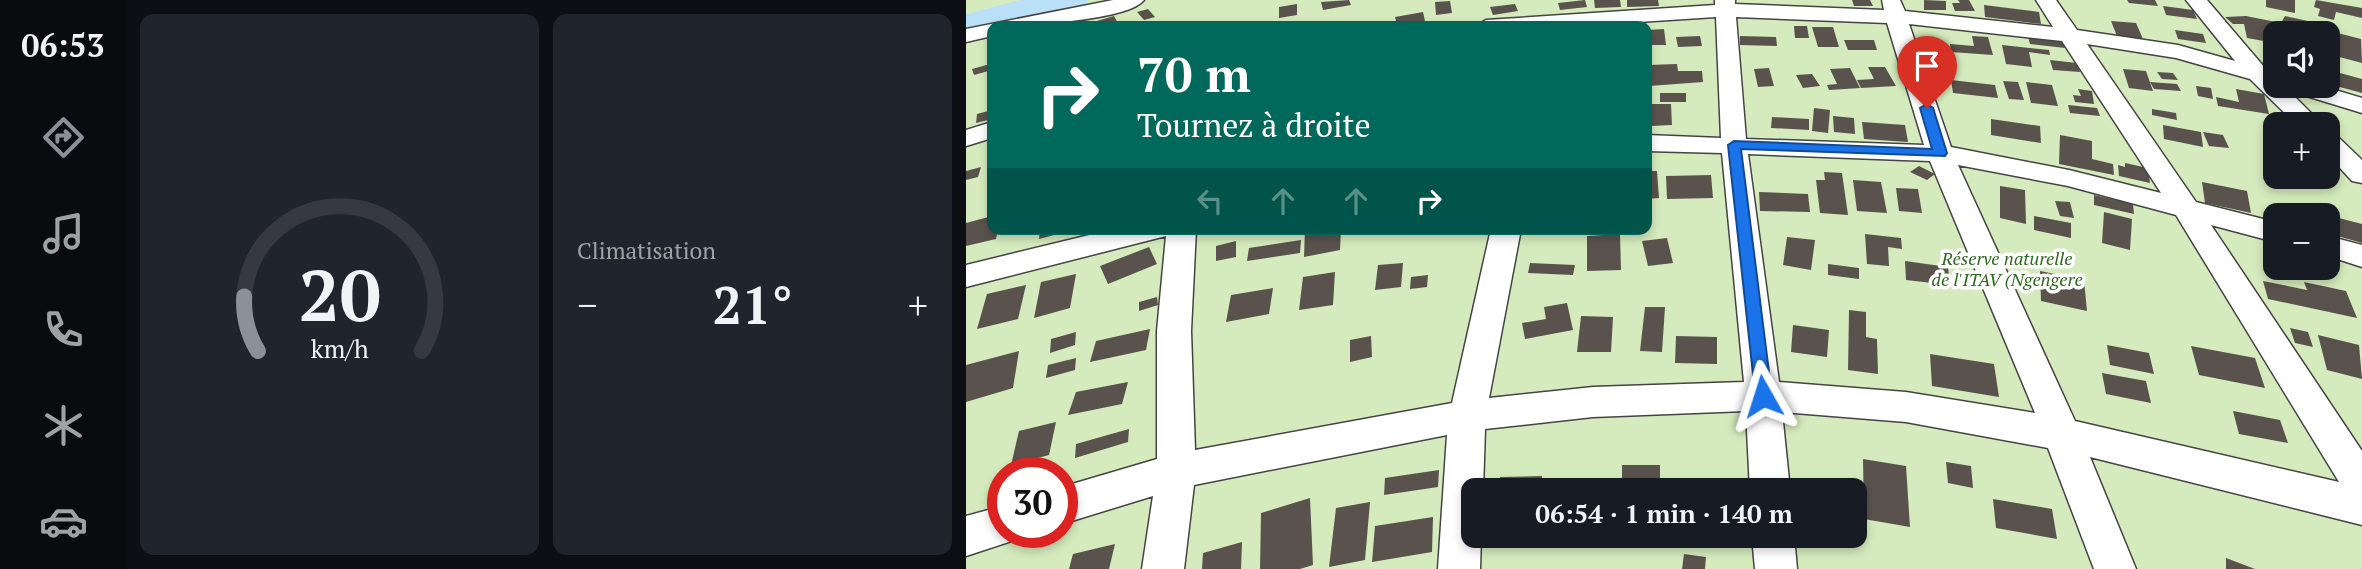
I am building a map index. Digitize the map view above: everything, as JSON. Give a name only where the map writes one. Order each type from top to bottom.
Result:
[{"type":"street","points":[[1035,21],[1109,8],[1134,0]]},
{"type":"street","points":[[2046,0],[2186,209],[2362,484]]},
{"type":"street","points":[[2196,0],[2263,73]]},
{"type":"street","points":[[1588,21],[1726,5],[1895,9],[2178,52],[2263,75]]},
{"type":"street","points":[[1726,5],[1734,145],[1763,396],[1769,478]]},
{"type":"street","points":[[1895,9],[1940,153],[2062,434],[2115,569]]},
{"type":"street","points":[[966,36],[987,30]]},
{"type":"street","points":[[2286,98],[2299,112]]},
{"type":"street","points":[[2336,98],[2362,106]]},
{"type":"street","points":[[966,138],[987,132]]},
{"type":"street","points":[[1652,143],[1940,153],[2069,177],[2263,229]]},
{"type":"street","points":[[2340,153],[2362,175]]},
{"type":"street","points":[[966,276],[1132,235]]},
{"type":"street","points":[[1163,569],[1176,471],[1174,331],[1181,235]]},
{"type":"street","points":[[1459,569],[1467,416],[1505,235]]},
{"type":"street","points":[[2340,250],[2362,256]]},
{"type":"street","points":[[1078,501],[1176,471],[1467,416],[1593,402],[1763,396],[1906,407],[2062,434],[2362,506]]},
{"type":"street","points":[[966,536],[987,530]]},
{"type":"street","points":[[1774,548],[1776,569]]},
{"type":"green space","name":"Réserve naturelle de l'ITAV (Ngengere","points":[[966,0],[2362,0],[2362,569],[966,569]]},
{"type":"building","points":[[1349,0],[1351,5],[1323,10],[1321,2]]},
{"type":"building","points":[[1585,0],[1587,7],[1560,10],[1558,3]]},
{"type":"building","points":[[1594,0],[1620,0],[1621,7],[1595,8]]},
{"type":"building","points":[[1627,0],[1658,0],[1659,6],[1627,7]]},
{"type":"building","points":[[1852,0],[1870,0],[1873,6],[1854,6]]},
{"type":"building","points":[[1924,0],[1946,1],[1946,10],[1924,10]]},
{"type":"building","points":[[1958,0],[1969,0],[1975,11],[1955,11],[1952,3],[1960,3]]},
{"type":"building","points":[[2127,0],[2155,0],[2158,6],[2129,3]]},
{"type":"building","points":[[2266,0],[2295,0],[2295,13],[2266,7]]},
{"type":"building","points":[[2316,0],[2362,8],[2362,18],[2336,12],[2334,20],[2318,16],[2320,9],[2314,7]]},
{"type":"building","points":[[1450,1],[1452,13],[1436,15],[1435,2]]},
{"type":"building","points":[[1297,4],[1297,15],[1279,18],[1279,7]]},
{"type":"building","points":[[1515,4],[1518,11],[1493,15],[1490,7]]},
{"type":"building","points":[[1984,5],[2039,12],[2041,24],[1985,17]]},
{"type":"building","points":[[2163,6],[2193,10],[2197,19],[2166,15]]},
{"type":"building","points":[[1148,9],[1155,17],[1144,20],[1137,12]]},
{"type":"building","points":[[1423,12],[1425,21],[1396,21],[1395,17]]},
{"type":"building","points":[[1114,16],[1117,21],[1097,21]]},
{"type":"building","points":[[2246,16],[2271,21],[2263,21],[2263,41],[2247,38],[2244,24],[2233,24],[2225,17]]},
{"type":"building","points":[[2285,16],[2308,21],[2282,21]]},
{"type":"building","points":[[2111,21],[2136,23],[2143,39],[2117,36]]},
{"type":"building","points":[[1794,26],[1807,26],[1809,38],[1795,38]]},
{"type":"building","points":[[1812,27],[1833,27],[1839,47],[1818,47]]},
{"type":"building","points":[[1664,29],[1666,45],[1652,45],[1652,30]]},
{"type":"building","points":[[2175,30],[2203,34],[2206,43],[2178,39]]},
{"type":"building","points":[[2340,34],[2361,39],[2362,63],[2340,57]]},
{"type":"building","points":[[1700,36],[1702,46],[1678,47],[1676,37]]},
{"type":"building","points":[[1740,36],[1776,37],[1777,46],[1740,45]]},
{"type":"building","points":[[1972,36],[1988,37],[1993,55],[1951,52],[1950,44],[1974,46]]},
{"type":"building","points":[[2028,37],[2063,41],[2065,48],[2030,44]]},
{"type":"building","points":[[1844,40],[1874,40],[1877,50],[1848,50]]},
{"type":"building","points":[[2002,45],[2049,50],[2050,55],[2029,52],[2032,67],[2006,64]]},
{"type":"building","points":[[2050,60],[2077,63],[2080,72],[2053,70]]},
{"type":"building","points":[[1677,64],[1678,71],[1702,71],[1703,82],[1652,86],[1652,65]]},
{"type":"building","points":[[987,65],[987,71],[974,75],[972,69]]},
{"type":"building","points":[[1868,67],[1885,67],[1896,86],[1861,88],[1857,80],[1874,79]]},
{"type":"building","points":[[1769,68],[1774,86],[1758,87],[1754,69]]},
{"type":"building","points":[[1850,68],[1860,88],[1829,90],[1827,85],[1837,84],[1830,69]]},
{"type":"building","points":[[2123,69],[2146,71],[2153,91],[2129,88]]},
{"type":"building","points":[[2157,72],[2173,73],[2178,80],[2162,79]]},
{"type":"building","points":[[2340,73],[2362,79],[2362,93],[2340,87]]},
{"type":"building","points":[[1812,74],[1820,86],[1803,88],[1796,75]]},
{"type":"building","points":[[1951,80],[1995,85],[1998,98],[1953,93]]},
{"type":"building","points":[[2003,81],[2018,82],[2024,100],[2009,99]]},
{"type":"building","points":[[2026,82],[2052,85],[2058,106],[2031,103]]},
{"type":"building","points":[[2150,82],[2177,84],[2181,91],[2154,89]]},
{"type":"building","points":[[2196,86],[2211,88],[2213,99],[2198,96]]},
{"type":"building","points":[[2078,89],[2092,91],[2094,104],[2075,102],[2073,95],[2081,96]]},
{"type":"building","points":[[2236,89],[2263,94],[2268,112],[2218,106],[2216,97],[2239,102]]},
{"type":"building","points":[[1660,93],[1686,93],[1686,102],[1660,102]]},
{"type":"building","points":[[1652,104],[1671,104],[1672,125],[1652,126]]},
{"type":"building","points":[[2068,105],[2097,108],[2100,116],[2070,113]]},
{"type":"building","points":[[1814,108],[1830,110],[1828,133],[1812,131]]},
{"type":"building","points":[[2152,109],[2176,113],[2177,120],[2152,115]]},
{"type":"building","points":[[987,111],[987,120],[976,123],[977,114]]},
{"type":"building","points":[[1833,116],[1854,118],[1855,134],[1834,132]]},
{"type":"building","points":[[1772,117],[1809,119],[1809,130],[1771,128]]},
{"type":"building","points":[[1991,119],[2040,126],[2041,143],[1991,135]]},
{"type":"building","points":[[1862,122],[1905,125],[1908,142],[1864,139]]},
{"type":"building","points":[[2163,125],[2201,132],[2203,147],[2164,139]]},
{"type":"building","points":[[2203,132],[2223,135],[2229,148],[2209,146]]},
{"type":"building","points":[[2060,135],[2092,141],[2092,159],[2113,164],[2114,175],[2059,164]]},
{"type":"building","points":[[2125,163],[2148,168],[2150,183],[2119,176],[2118,165],[2125,167]]},
{"type":"building","points":[[1919,166],[1935,174],[1927,180],[1910,172]]},
{"type":"building","points":[[981,167],[978,177],[966,180],[966,171]]},
{"type":"building","points":[[1652,171],[1657,171],[1659,198],[1652,199]]},
{"type":"building","points":[[1824,172],[1842,173],[1848,215],[1820,213],[1816,180],[1825,180]]},
{"type":"building","points":[[1711,175],[1713,198],[1667,199],[1666,176]]},
{"type":"building","points":[[1853,180],[1881,182],[1887,213],[1857,211]]},
{"type":"building","points":[[2202,182],[2247,191],[2251,213],[2205,203]]},
{"type":"building","points":[[2000,186],[2025,190],[2026,224],[2000,218]]},
{"type":"building","points":[[1896,188],[1918,189],[1922,213],[1899,211]]},
{"type":"building","points":[[1759,192],[1808,194],[1810,212],[1760,211]]},
{"type":"building","points":[[2094,195],[2133,204],[2134,214],[2094,205]]},
{"type":"building","points":[[2055,201],[2070,202],[2074,218],[2060,216]]},
{"type":"building","points":[[2104,212],[2132,219],[2130,250],[2102,243]]},
{"type":"building","points":[[2034,216],[2071,223],[2071,238],[2034,230]]},
{"type":"building","points":[[987,217],[987,235],[997,235],[996,239],[966,246],[966,223]]},
{"type":"building","points":[[2340,218],[2362,224],[2362,243],[2340,237]]},
{"type":"building","points":[[1865,234],[1901,238],[1902,249],[1888,247],[1889,266],[1867,264]]},
{"type":"building","points":[[1305,235],[1341,235],[1340,250],[1304,257]]},
{"type":"building","points":[[1620,235],[1621,270],[1587,271],[1587,236]]},
{"type":"building","points":[[1787,237],[1815,240],[1811,270],[1783,265]]},
{"type":"building","points":[[1667,238],[1673,263],[1648,266],[1642,241]]},
{"type":"building","points":[[1301,240],[1300,253],[1247,261],[1249,248]]},
{"type":"building","points":[[1236,241],[1236,257],[1216,261],[1216,246]]},
{"type":"building","points":[[1149,247],[1157,264],[1108,284],[1100,266]]},
{"type":"building","points":[[1905,261],[1948,267],[1950,285],[1906,280]]},
{"type":"building","points":[[1403,263],[1401,287],[1375,290],[1378,265]]},
{"type":"building","points":[[1530,263],[1575,265],[1573,275],[1528,273]]},
{"type":"building","points":[[1828,264],[1859,268],[1859,279],[1828,275]]},
{"type":"building","points":[[2040,271],[2084,280],[2087,311],[2041,301]]},
{"type":"building","points":[[1335,272],[1333,305],[1299,310],[1303,277]]},
{"type":"building","points":[[1076,274],[1070,308],[1034,318],[1041,282]]},
{"type":"building","points":[[1428,275],[1427,287],[1410,289],[1411,277]]},
{"type":"building","points":[[2263,281],[2307,290],[2304,282],[2346,291],[2357,318],[2268,299]]},
{"type":"building","points":[[1026,285],[1018,319],[977,329],[987,294]]},
{"type":"building","points":[[1273,288],[1269,314],[1226,322],[1231,295]]},
{"type":"building","points":[[1157,297],[1158,305],[1139,311],[1139,302]]},
{"type":"building","points":[[1567,303],[1573,330],[1525,339],[1522,323],[1546,319],[1544,307]]},
{"type":"building","points":[[1645,307],[1665,307],[1662,352],[1640,351]]},
{"type":"building","points":[[1849,310],[1866,312],[1866,337],[1877,339],[1878,374],[1848,370]]},
{"type":"building","points":[[1581,316],[1613,317],[1611,352],[1577,352]]},
{"type":"building","points":[[1793,325],[1829,330],[1827,357],[1791,352]]},
{"type":"building","points":[[2290,328],[2308,332],[2313,347],[2295,343]]},
{"type":"building","points":[[1150,329],[1146,350],[1090,362],[1096,341]]},
{"type":"building","points":[[1076,332],[1075,345],[1050,353],[1051,339]]},
{"type":"building","points":[[2318,335],[2359,345],[2362,379],[2327,370]]},
{"type":"building","points":[[1371,336],[1372,357],[1350,362],[1350,340]]},
{"type":"building","points":[[1676,336],[1717,337],[1717,364],[1675,363]]},
{"type":"building","points":[[2107,345],[2149,353],[2154,374],[2110,365]]},
{"type":"building","points":[[2191,346],[2255,358],[2265,388],[2199,375]]},
{"type":"building","points":[[1019,351],[1013,388],[966,402],[966,365]]},
{"type":"building","points":[[1930,354],[1994,364],[1999,397],[1932,386]]},
{"type":"building","points":[[1076,358],[1075,370],[1046,378],[1048,365]]},
{"type":"building","points":[[2102,373],[2146,381],[2151,403],[2106,394]]},
{"type":"building","points":[[1128,382],[1122,404],[1068,415],[1076,392]]},
{"type":"building","points":[[2233,411],[2280,420],[2288,443],[2239,434]]},
{"type":"building","points":[[1056,422],[1049,455],[1013,457],[1019,431]]},
{"type":"building","points":[[1129,429],[1128,442],[1078,457],[1075,457],[1076,444]]},
{"type":"building","points":[[1863,459],[1906,466],[1910,527],[1867,520],[1867,478],[1863,478]]},
{"type":"building","points":[[1946,462],[1971,466],[1973,488],[1948,483]]},
{"type":"building","points":[[1622,465],[1660,465],[1660,478],[1622,478]]},
{"type":"building","points":[[1439,470],[1438,487],[1384,495],[1385,478]]},
{"type":"building","points":[[1542,476],[1542,478],[1500,477]]},
{"type":"building","points":[[1310,498],[1313,565],[1300,569],[1260,569],[1261,513]]},
{"type":"building","points":[[1993,499],[2052,509],[2057,539],[1996,528]]},
{"type":"building","points":[[1370,502],[1365,560],[1329,567],[1336,508]]},
{"type":"building","points":[[1433,517],[1432,552],[1372,562],[1375,526]]},
{"type":"building","points":[[1242,542],[1241,569],[1202,569],[1203,553]]},
{"type":"building","points":[[1115,544],[1109,569],[1069,569],[1073,554]]},
{"type":"building","points":[[1684,554],[1706,557],[1705,569],[1682,569]]},
{"type":"building","points":[[2226,558],[2255,569],[2226,569]]},
{"type":"waterway","points":[[966,26],[1069,0]]},
{"type":"route","points":[[1763,396],[1734,145],[1940,153],[1927,108]]}]
